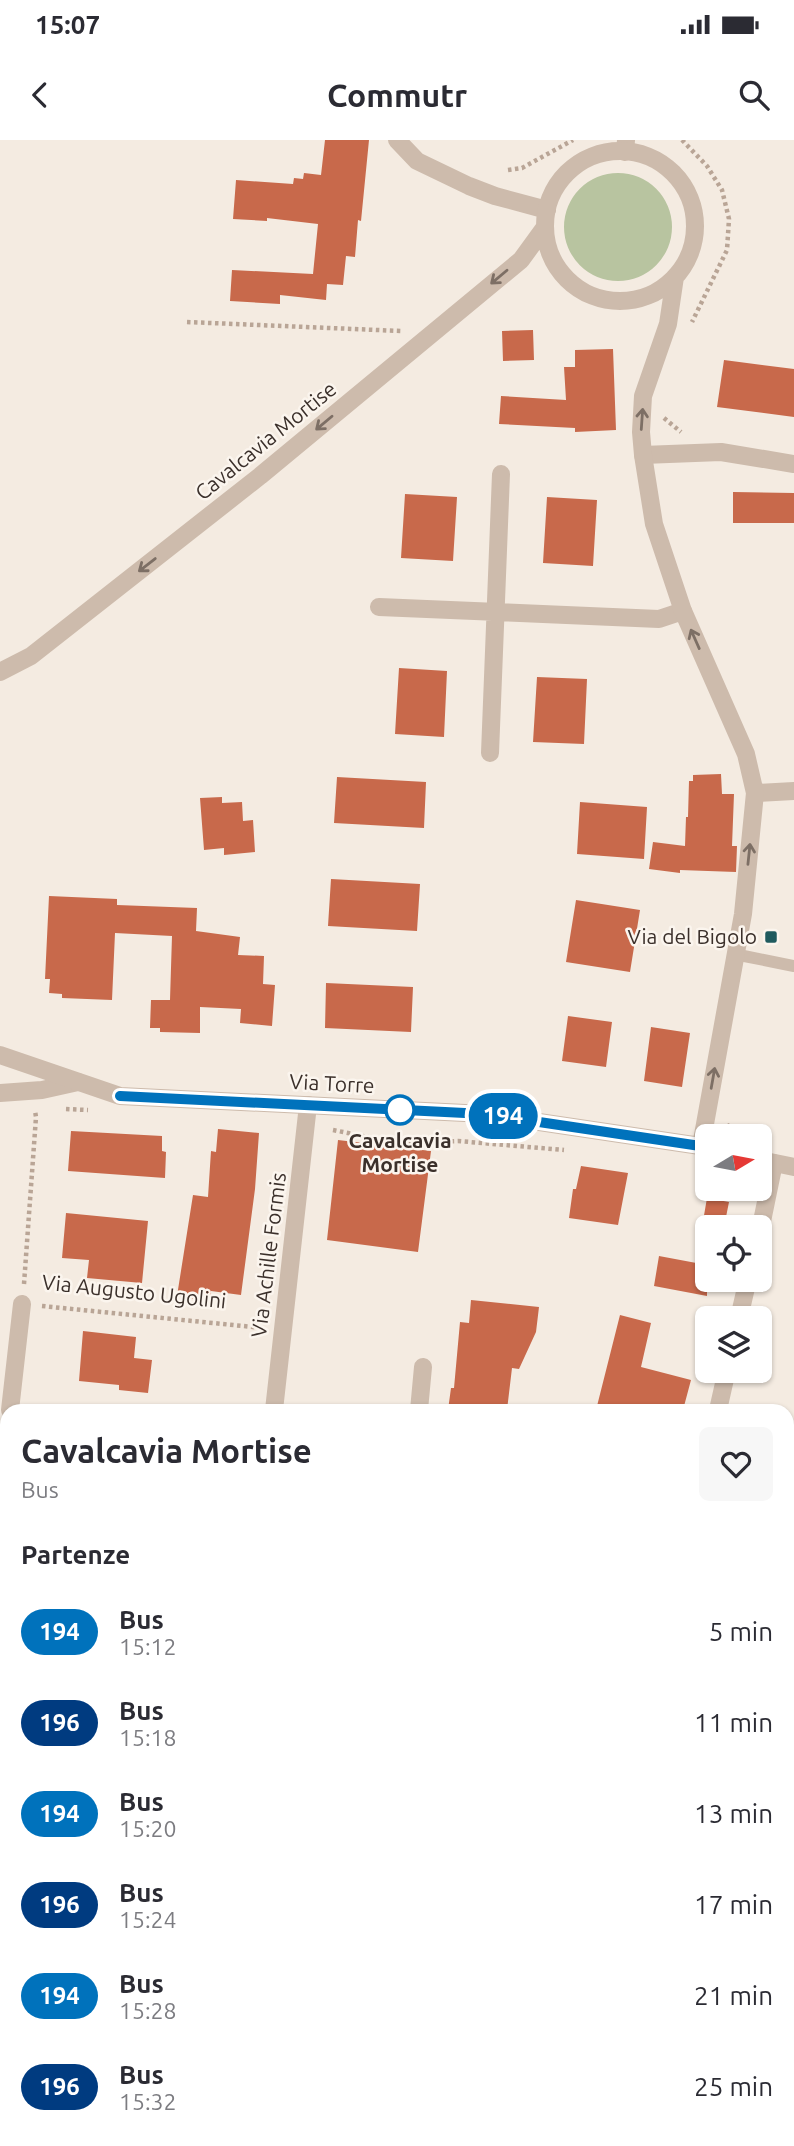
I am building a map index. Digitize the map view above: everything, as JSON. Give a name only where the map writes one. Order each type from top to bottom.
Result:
[{"type":"street","points":[[397,140],[417,161],[546,219]]},
{"type":"street","points":[[626,146],[670,171],[690,199],[694,223],[692,248],[675,277],[651,295],[622,301],[593,296],[574,285],[559,269],[547,242],[546,219],[551,196],[575,166],[626,146]]},
{"type":"street","name":"Cavalcavia Mortise","points":[[0,672],[31,656],[260,477],[520,260],[546,219]]},
{"type":"street","points":[[675,277],[668,324],[643,396],[643,455],[654,524],[683,611],[746,754],[755,793],[743,914],[734,954],[707,1124]]},
{"type":"street","points":[[643,455],[721,452],[794,464]]},
{"type":"street","points":[[490,753],[501,474]]},
{"type":"street","points":[[379,607],[659,619],[683,611]]},
{"type":"street","points":[[755,793],[794,791]]},
{"type":"street","points":[[0,1055],[78,1082]]},
{"type":"street","points":[[0,1093],[42,1090],[78,1082]]},
{"type":"street","name":"Via Torre","points":[[78,1082],[120,1096],[485,1114],[695,1145]]},
{"type":"street","name":"Via Achille Formis","points":[[275,1404],[309,1105]]},
{"type":"street","points":[[772,1163],[794,1167]]},
{"type":"street","name":"Via Augusto Ugolini","points":[[11,1404],[22,1304]]},
{"type":"street","points":[[420,1404],[423,1367]]},
{"type":"street","points":[[719,1404],[724,1383]]},
{"type":"lane","points":[[734,954],[794,966]]},
{"type":"path","points":[[508,170],[522,168],[573,140]]},
{"type":"path","points":[[682,140],[707,166],[722,190],[729,219],[727,250],[710,283]]},
{"type":"path","points":[[187,322],[433,332]]},
{"type":"path","name":"Via Augusto Ugolini","points":[[33,1107],[36,1117],[22,1304],[283,1330]]},
{"type":"path","points":[[724,1116],[727,1124]]},
{"type":"path","points":[[326,1134],[330,1130],[398,1143],[457,1141],[572,1150]]},
{"type":"green space","points":[[618,173],[639,177],[656,189],[668,206],[672,227],[668,248],[656,265],[639,277],[618,281],[597,277],[580,265],[568,248],[564,227],[568,206],[580,189],[597,177]]},
{"type":"building","points":[[325,140],[369,140],[355,257],[346,256],[343,285],[327,284],[326,300],[280,295],[280,304],[230,301],[232,270],[313,274],[318,224],[267,218],[267,221],[233,219],[236,180],[293,184],[294,178],[303,179],[304,173],[321,175]]},
{"type":"building","points":[[533,330],[534,360],[503,361],[502,331]]},
{"type":"building","points":[[613,349],[616,430],[575,432],[575,428],[499,424],[501,396],[566,400],[564,367],[575,367],[575,350]]},
{"type":"building","points":[[724,360],[794,369],[794,417],[717,407]]},
{"type":"building","points":[[733,492],[794,493],[794,523],[733,523]]},
{"type":"building","points":[[405,494],[457,497],[453,561],[401,558]]},
{"type":"building","points":[[547,497],[597,500],[593,566],[543,563]]},
{"type":"building","points":[[399,668],[447,671],[444,737],[395,734]]},
{"type":"building","points":[[537,677],[587,679],[584,744],[533,742]]},
{"type":"building","points":[[721,774],[722,794],[734,794],[732,846],[737,846],[736,872],[680,870],[680,873],[649,869],[653,842],[685,846],[689,781],[693,781],[693,775]]},
{"type":"building","points":[[337,777],[426,782],[424,828],[334,823]]},
{"type":"building","points":[[222,797],[222,803],[242,802],[243,821],[253,820],[255,852],[224,855],[224,848],[204,850],[200,798]]},
{"type":"building","points":[[580,802],[647,807],[644,859],[577,854]]},
{"type":"building","points":[[331,879],[420,884],[417,931],[328,926]]},
{"type":"building","points":[[49,896],[117,899],[117,905],[197,908],[196,931],[240,937],[238,955],[264,956],[263,984],[275,985],[272,1026],[240,1023],[241,1009],[200,1007],[200,1033],[160,1032],[160,1028],[150,1028],[151,1000],[170,1000],[172,936],[115,933],[112,1000],[62,998],[62,994],[49,993],[50,979],[45,979]]},
{"type":"building","points":[[576,900],[640,910],[630,972],[566,962]]},
{"type":"building","points":[[326,983],[413,987],[411,1032],[325,1028]]},
{"type":"building","points":[[568,1016],[612,1022],[606,1067],[562,1061]]},
{"type":"building","points":[[651,1027],[690,1033],[682,1087],[644,1081]]},
{"type":"building","points":[[218,1129],[259,1133],[255,1189],[241,1295],[211,1291],[210,1301],[177,1296],[193,1195],[208,1197],[211,1151],[216,1152]]},
{"type":"building","points":[[71,1131],[162,1136],[162,1151],[166,1152],[165,1178],[68,1171]]},
{"type":"building","points":[[338,1140],[431,1151],[418,1252],[327,1240]]},
{"type":"building","points":[[581,1166],[628,1173],[618,1225],[569,1218],[573,1189],[576,1189]]},
{"type":"building","points":[[706,1201],[729,1202],[726,1215],[704,1215]]},
{"type":"building","points":[[66,1213],[148,1221],[142,1283],[87,1278],[89,1260],[62,1258]]},
{"type":"building","points":[[659,1256],[695,1263],[695,1292],[707,1292],[707,1296],[654,1286]]},
{"type":"building","points":[[471,1300],[539,1307],[536,1332],[519,1369],[512,1368],[508,1404],[449,1404],[451,1388],[454,1388],[460,1322],[469,1323]]},
{"type":"building","points":[[620,1315],[651,1323],[641,1367],[691,1380],[685,1404],[598,1404]]},
{"type":"building","points":[[83,1331],[136,1337],[134,1358],[152,1360],[148,1393],[119,1390],[119,1385],[79,1381]]},
{"type":"bus line","name":"194","points":[[120,1096],[485,1114],[695,1145]]},
{"type":"place","name":"Via del Bigolo","points":[[771,937]]},
{"type":"place","name":"Cavalcavia Mortise","points":[[400,1110]]}]
